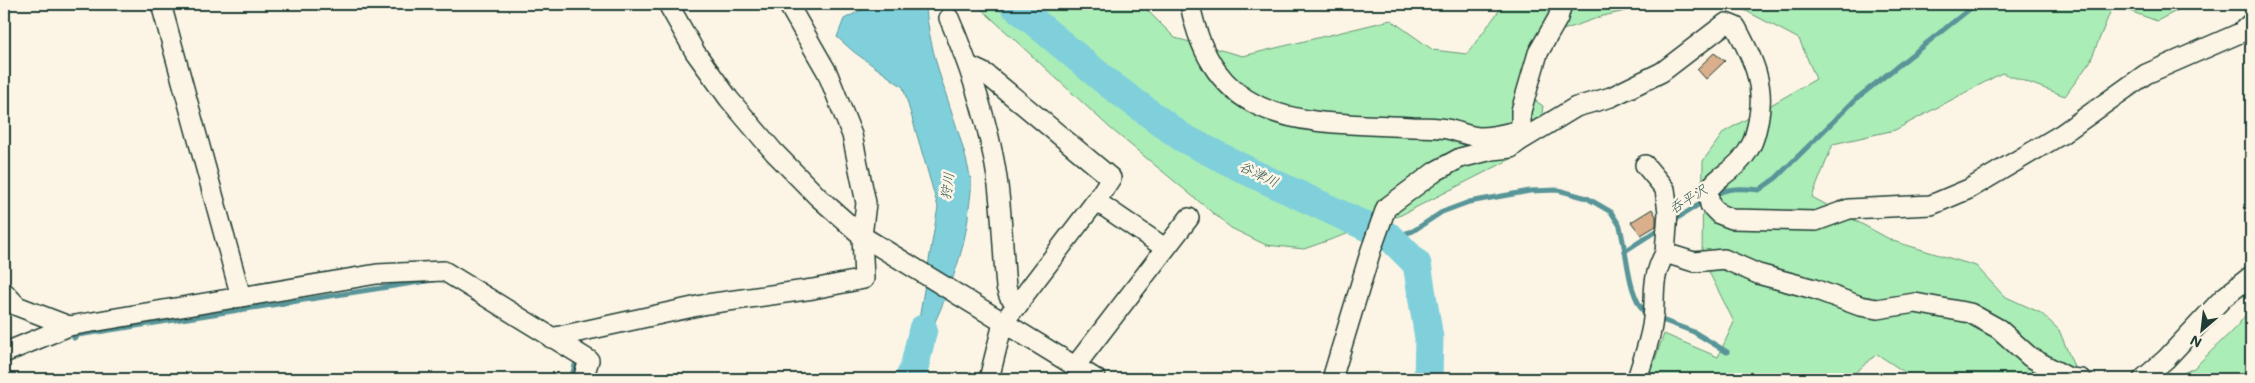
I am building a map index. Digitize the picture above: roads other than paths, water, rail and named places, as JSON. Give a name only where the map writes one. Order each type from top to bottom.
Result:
[{"type":"street","points":[[161,4],[241,297]]},
{"type":"street","points":[[668,4],[696,52],[729,99],[774,152],[811,190],[869,240],[1096,379]]},
{"type":"street","points":[[551,338],[707,304],[813,289],[864,279],[869,240],[866,203],[852,135],[827,72],[788,4]]},
{"type":"street","points":[[1190,4],[1195,30],[1200,43],[1221,77],[1249,102],[1279,115],[1321,122],[1445,128],[1478,137],[1520,136]]},
{"type":"street","points":[[1520,136],[1521,111],[1538,52],[1558,18],[1562,4]]},
{"type":"street","points":[[949,18],[970,66],[993,155],[999,192],[1006,287],[1010,296],[1019,305]]},
{"type":"street","points":[[1332,379],[1371,250],[1386,208],[1436,172],[1460,158],[1492,150],[1511,148],[1520,136],[1576,107],[1611,97],[1662,72],[1726,22],[1736,26],[1750,52],[1758,76],[1762,103],[1754,142],[1731,172],[1714,181],[1708,191],[1710,205],[1719,214],[1732,219],[1816,221],[1849,209],[1931,205],[1970,189],[2062,134],[2146,74],[2232,37],[2251,23]]},
{"type":"street","points":[[970,66],[986,74],[1111,178],[1019,305],[1003,323],[989,379]]},
{"type":"street","points":[[1637,379],[1652,326],[1653,287],[1659,265],[1665,253],[1668,212],[1666,189],[1645,165]]},
{"type":"street","points":[[1096,201],[1165,248]]},
{"type":"street","points":[[1076,365],[1189,218]]},
{"type":"street","points":[[1665,253],[1694,262],[1724,259],[1758,274],[1860,306],[1876,309],[1915,303],[1970,313],[1999,329],[2030,357],[2069,378],[2081,379]]},
{"type":"street","points":[[4,353],[69,326],[377,274],[444,271],[589,360],[583,379]]},
{"type":"street","points":[[2143,379],[2166,359],[2223,298],[2251,276]]},
{"type":"street","points":[[4,292],[17,306],[69,326]]},
{"type":"water","points":[[873,4],[922,4],[926,8],[934,52],[971,181],[966,231],[961,253],[946,296],[909,379],[938,207],[903,87],[854,52],[837,37],[844,19]]},
{"type":"waterway","name":"谷津川","points":[[1013,4],[1108,83],[1183,138],[1254,174],[1391,238],[1417,264],[1429,338],[1428,379]]},
{"type":"waterway","name":"呑平沢","points":[[1713,196],[1729,190],[1759,190],[1776,178],[1856,99],[1976,4]]},
{"type":"waterway","name":"呑平沢","points":[[1391,238],[1413,231],[1442,212],[1469,202],[1530,191],[1558,190],[1587,198],[1611,212],[1620,226],[1625,251],[1661,228]]},
{"type":"waterway","name":"呑平沢","points":[[1673,221],[1706,200]]},
{"type":"waterway","points":[[1625,251],[1634,292],[1646,315]]},
{"type":"waterway","points":[[74,338],[78,335],[433,280]]},
{"type":"waterway","points":[[1662,320],[1694,332],[1727,352]]},
{"type":"waterway","name":"狩川","points":[[909,379],[914,369],[923,329]]},
{"type":"waterway","points":[[571,379],[577,359]]}]
